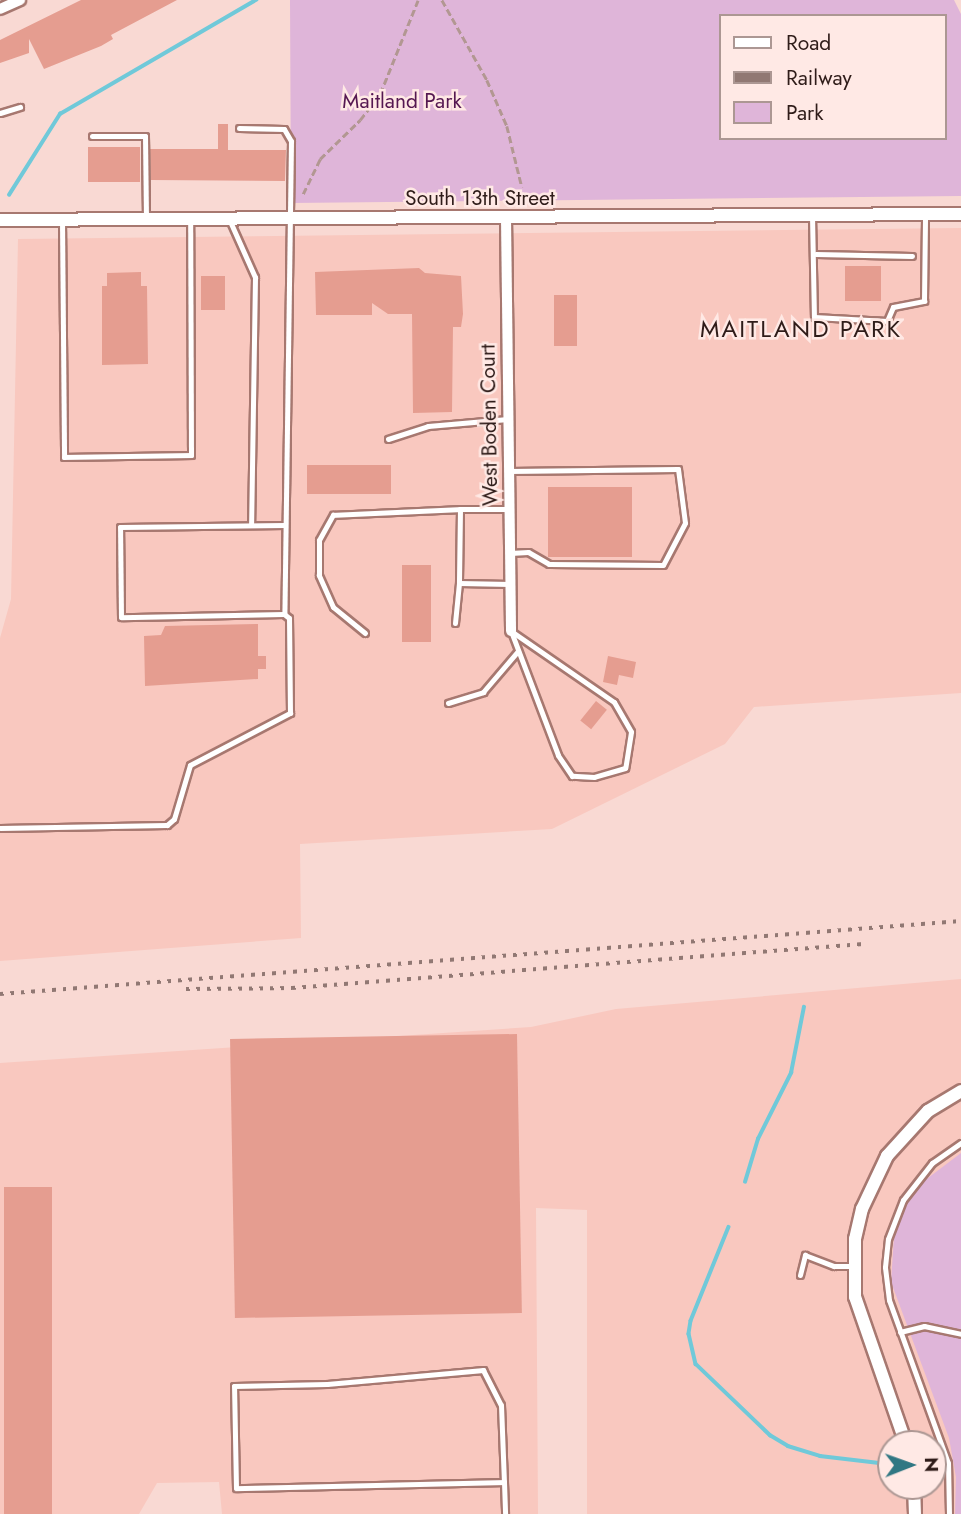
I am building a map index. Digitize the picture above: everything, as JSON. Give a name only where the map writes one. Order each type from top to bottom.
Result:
[{"type":"street","points":[[0,9],[20,0]]},
{"type":"street","name":"South 13th Street","points":[[0,220],[961,214]]},
{"type":"street","name":"West Boden Court","points":[[506,218],[510,631]]},
{"type":"street","points":[[901,1430],[863,1326],[854,1266],[862,1209],[887,1156],[928,1111],[961,1091]]},
{"type":"lane","points":[[0,113],[19,107]]},
{"type":"lane","points":[[239,128],[284,129],[290,135],[284,614]]},
{"type":"lane","points":[[92,136],[145,136],[146,219]]},
{"type":"lane","points":[[812,215],[816,254],[814,317],[887,321],[893,307],[924,301],[925,215]]},
{"type":"lane","points":[[62,220],[64,457],[191,455],[190,219]]},
{"type":"lane","points":[[229,219],[255,277],[251,525]]},
{"type":"lane","points":[[816,254],[912,256]]},
{"type":"lane","points":[[388,439],[428,426],[508,419]]},
{"type":"lane","points":[[509,471],[678,469],[685,523],[663,565],[549,564],[528,552],[510,553]]},
{"type":"lane","points":[[455,623],[459,583],[460,509]]},
{"type":"lane","points":[[365,633],[333,607],[319,575],[319,540],[333,515],[509,509]]},
{"type":"lane","points":[[0,828],[167,825],[174,819],[190,765],[290,713],[289,618],[284,614],[121,617],[120,527],[285,525]]},
{"type":"lane","points":[[459,583],[510,584]]},
{"type":"lane","points":[[510,631],[614,702],[631,732],[625,768],[594,777],[572,776],[558,755],[510,631]]},
{"type":"lane","points":[[448,703],[483,692],[517,651]]},
{"type":"lane","points":[[949,1514],[948,1463],[900,1332],[885,1267],[894,1219],[932,1163],[961,1143]]},
{"type":"lane","points":[[800,1275],[805,1255],[834,1266],[854,1266]]},
{"type":"lane","points":[[900,1332],[924,1326],[961,1334]]},
{"type":"lane","points":[[504,1482],[236,1488],[234,1387],[327,1384],[483,1370],[501,1405],[504,1482],[505,1514]]},
{"type":"path","points":[[303,194],[320,159],[360,120],[380,94],[418,0]]},
{"type":"path","points":[[442,0],[488,80],[507,126],[523,187]]},
{"type":"shaded area","points":[[961,228],[961,693],[754,707],[725,744],[552,829],[300,844],[301,938],[0,961],[0,638],[11,599],[18,239]]},
{"type":"shaded area","points":[[961,979],[961,1514],[587,1514],[587,1210],[536,1208],[538,1514],[222,1514],[219,1482],[157,1483],[139,1514],[0,1514],[0,1063],[531,1027],[616,1009]]},
{"type":"green space","name":"Maitland Park","points":[[290,0],[954,0],[961,14],[961,196],[291,203]]},
{"type":"green space","points":[[961,1153],[961,1514],[955,1514],[956,1477],[947,1430],[891,1282],[894,1237],[906,1205],[924,1181]]},
{"type":"building","points":[[81,0],[177,0],[111,35],[113,39],[101,46],[44,69],[29,39],[29,53],[0,63],[0,40]]},
{"type":"building","points":[[218,124],[228,124],[228,150],[286,150],[285,181],[151,180],[150,149],[218,149]]},
{"type":"building","points":[[88,147],[140,147],[140,182],[88,182]]},
{"type":"building","points":[[845,266],[881,266],[881,301],[845,301]]},
{"type":"building","points":[[419,268],[425,273],[461,276],[461,327],[453,327],[452,412],[413,413],[412,314],[388,314],[372,303],[372,315],[316,315],[315,272]]},
{"type":"building","points":[[141,272],[141,286],[147,286],[148,364],[102,365],[102,286],[107,286],[107,273]]},
{"type":"building","points":[[201,276],[225,276],[225,310],[201,310]]},
{"type":"building","points":[[554,295],[577,295],[577,346],[554,346]]},
{"type":"building","points":[[307,465],[391,465],[391,494],[307,494]]},
{"type":"building","points":[[548,487],[632,487],[632,557],[548,557]]},
{"type":"building","points":[[402,565],[431,565],[431,642],[402,642]]},
{"type":"building","points":[[258,624],[258,656],[266,656],[266,669],[258,669],[258,679],[145,686],[144,636],[161,635],[165,626]]},
{"type":"building","points":[[608,656],[636,662],[633,678],[619,675],[617,685],[603,682]]},
{"type":"building","points":[[596,701],[607,710],[591,729],[580,720]]},
{"type":"building","points":[[517,1034],[522,1313],[235,1318],[230,1039]]},
{"type":"building","points":[[4,1187],[52,1187],[52,1514],[4,1514]]},
{"type":"waterway","points":[[9,195],[60,114],[256,0]]},
{"type":"waterway","points":[[745,1182],[758,1139],[791,1073],[804,1007]]},
{"type":"waterway","points":[[729,1227],[691,1321],[689,1334],[696,1364],[770,1435],[788,1446],[820,1456],[877,1463]]},
{"type":"railway","points":[[0,994],[961,921]]},
{"type":"railway","points":[[186,989],[292,988],[863,944]]},
{"type":"district","name":"MAITLAND PARK","points":[[801,329]]}]
